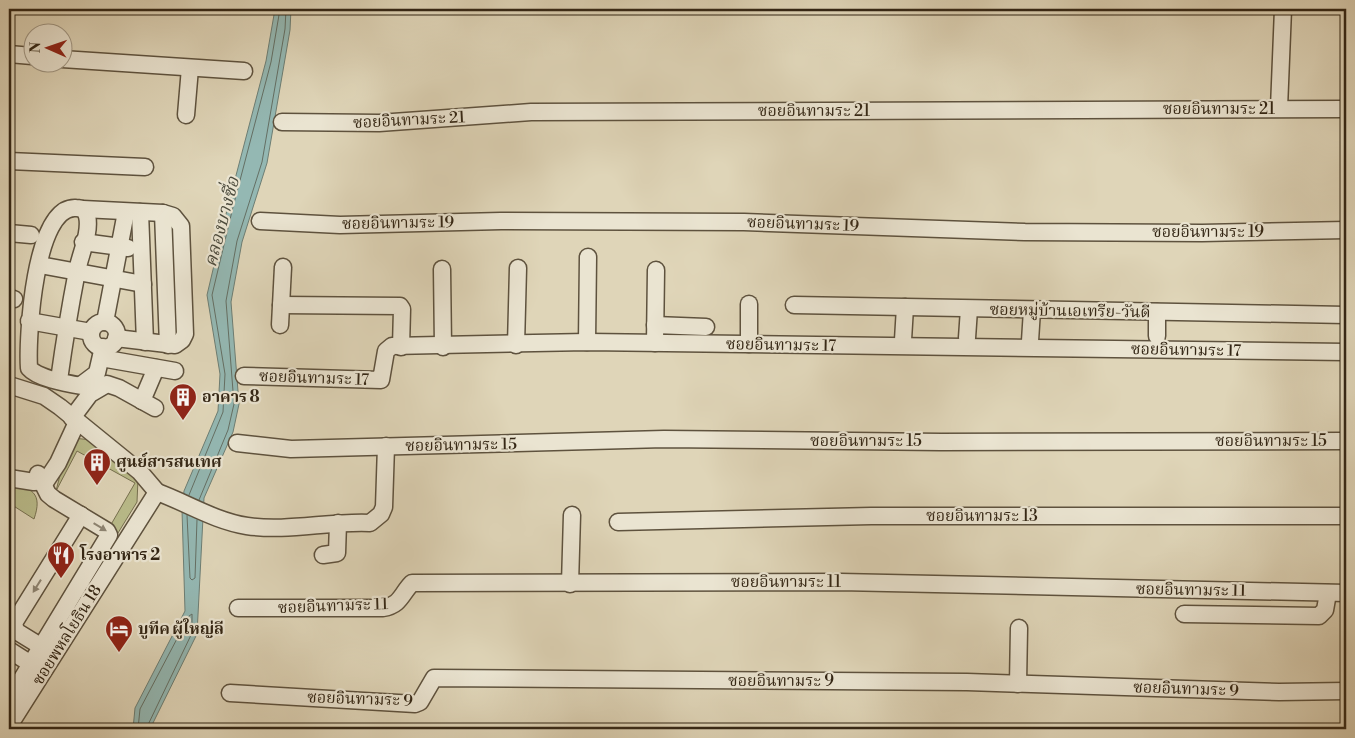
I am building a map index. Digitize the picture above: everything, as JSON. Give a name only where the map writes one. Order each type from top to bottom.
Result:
[{"type":"street","points":[[1280,108],[1283,9]]},
{"type":"street","points":[[9,54],[22,55]]},
{"type":"street","points":[[72,60],[244,72]]},
{"type":"street","points":[[186,115],[190,68]]},
{"type":"street","name":"ซอยอินทามระ 21","points":[[282,122],[379,123],[531,112],[1346,109]]},
{"type":"street","points":[[9,161],[145,166]]},
{"type":"street","points":[[97,389],[34,374],[29,368],[33,290],[50,225],[61,211],[70,208],[163,213],[173,216],[181,226],[185,334],[182,340],[175,345],[145,342],[107,348]]},
{"type":"street","points":[[59,380],[77,272],[88,224],[86,213],[83,209]]},
{"type":"street","points":[[105,322],[119,247],[133,212]]},
{"type":"street","points":[[133,212],[142,250],[145,342]]},
{"type":"street","name":"ซอยอินทามระ 19","points":[[260,221],[340,225],[501,221],[744,222],[1025,232],[1202,233],[1346,230]]},
{"type":"street","points":[[9,233],[31,235]]},
{"type":"street","points":[[83,242],[142,250]]},
{"type":"street","points":[[587,342],[588,257]]},
{"type":"street","points":[[40,265],[143,284]]},
{"type":"street","points":[[280,325],[283,267]]},
{"type":"street","points":[[516,345],[518,268]]},
{"type":"street","points":[[442,269],[443,347]]},
{"type":"street","points":[[655,343],[656,270]]},
{"type":"street","points":[[749,304],[749,344]]},
{"type":"street","points":[[281,305],[400,306],[402,309],[401,346]]},
{"type":"street","name":"ซอยหมู่บ้านเอเทรีย-วันดี","points":[[794,305],[1346,315]]},
{"type":"street","points":[[903,340],[905,308]]},
{"type":"street","points":[[966,338],[968,309]]},
{"type":"street","points":[[1030,341],[1032,310]]},
{"type":"street","points":[[1157,312],[1157,336]]},
{"type":"street","points":[[30,321],[92,332]]},
{"type":"street","points":[[81,385],[97,373],[107,348],[115,329],[105,322],[97,324],[92,332],[93,341],[107,348],[156,368],[175,371]]},
{"type":"street","points":[[655,325],[706,326]]},
{"type":"street","name":"ซอยอินทามระ 17","points":[[244,376],[381,380],[386,351],[392,346],[443,347],[587,342],[1346,352]]},
{"type":"street","points":[[40,478],[72,418],[90,394],[107,384],[119,388],[149,404],[156,368]]},
{"type":"street","points":[[9,385],[44,396],[140,472],[157,492]]},
{"type":"street","name":"ซอยอินทามระ 15","points":[[237,443],[291,449],[664,439],[931,442],[1346,440]]},
{"type":"street","name":"ซอยอินทามระ 15","points":[[157,492],[184,502],[213,517],[266,528],[370,522],[381,514],[384,507],[386,446]]},
{"type":"street","points":[[9,474],[40,478]]},
{"type":"street","points":[[9,478],[40,478]]},
{"type":"street","points":[[9,700],[109,535],[107,531],[54,499],[48,494],[40,478]]},
{"type":"street","name":"ซอยพหลโยธิน 18","points":[[9,726],[67,643],[157,492]]},
{"type":"street","points":[[42,646],[16,631],[11,631],[14,623],[81,515]]},
{"type":"street","points":[[570,584],[572,515]]},
{"type":"street","name":"ซอยอินทามระ 13","points":[[618,522],[871,516],[1346,516]]},
{"type":"street","points":[[323,555],[336,553],[338,523]]},
{"type":"street","name":"ซอยอินทามระ 11","points":[[238,608],[383,608],[393,606],[402,600],[412,583],[840,582],[1346,593]]},
{"type":"street","points":[[1184,614],[1319,616],[1325,610],[1328,592]]},
{"type":"street","points":[[1018,684],[1019,628]]},
{"type":"street","points":[[9,650],[31,664]]},
{"type":"street","name":"ซอยอินทามระ 9","points":[[230,693],[415,704],[420,702],[434,678],[1018,684],[1279,692],[1346,692]]},
{"type":"green space","points":[[73,438],[92,440],[138,479],[137,502],[118,533],[109,528],[135,483],[77,451],[56,491],[64,459]]},
{"type":"green space","points":[[9,483],[24,487],[34,493],[37,503],[34,519],[9,503]]},
{"type":"water","name":"คลองบางซื่อ","points":[[275,9],[291,9],[290,30],[267,163],[242,242],[231,302],[239,404],[233,432],[204,498],[197,634],[150,729],[133,729],[135,708],[185,611],[182,510],[184,491],[218,411],[220,374],[207,295],[266,61]]},
{"type":"place","name":"อาคาร 8","points":[[183,421]]},
{"type":"place","name":"ศูนย์สารสนเทศ","points":[[97,486]]},
{"type":"place","name":"โรงอาหาร 2","points":[[61,579]]},
{"type":"place","name":"บูทีค ผู้ใหญ่ลี","points":[[119,653]]}]
